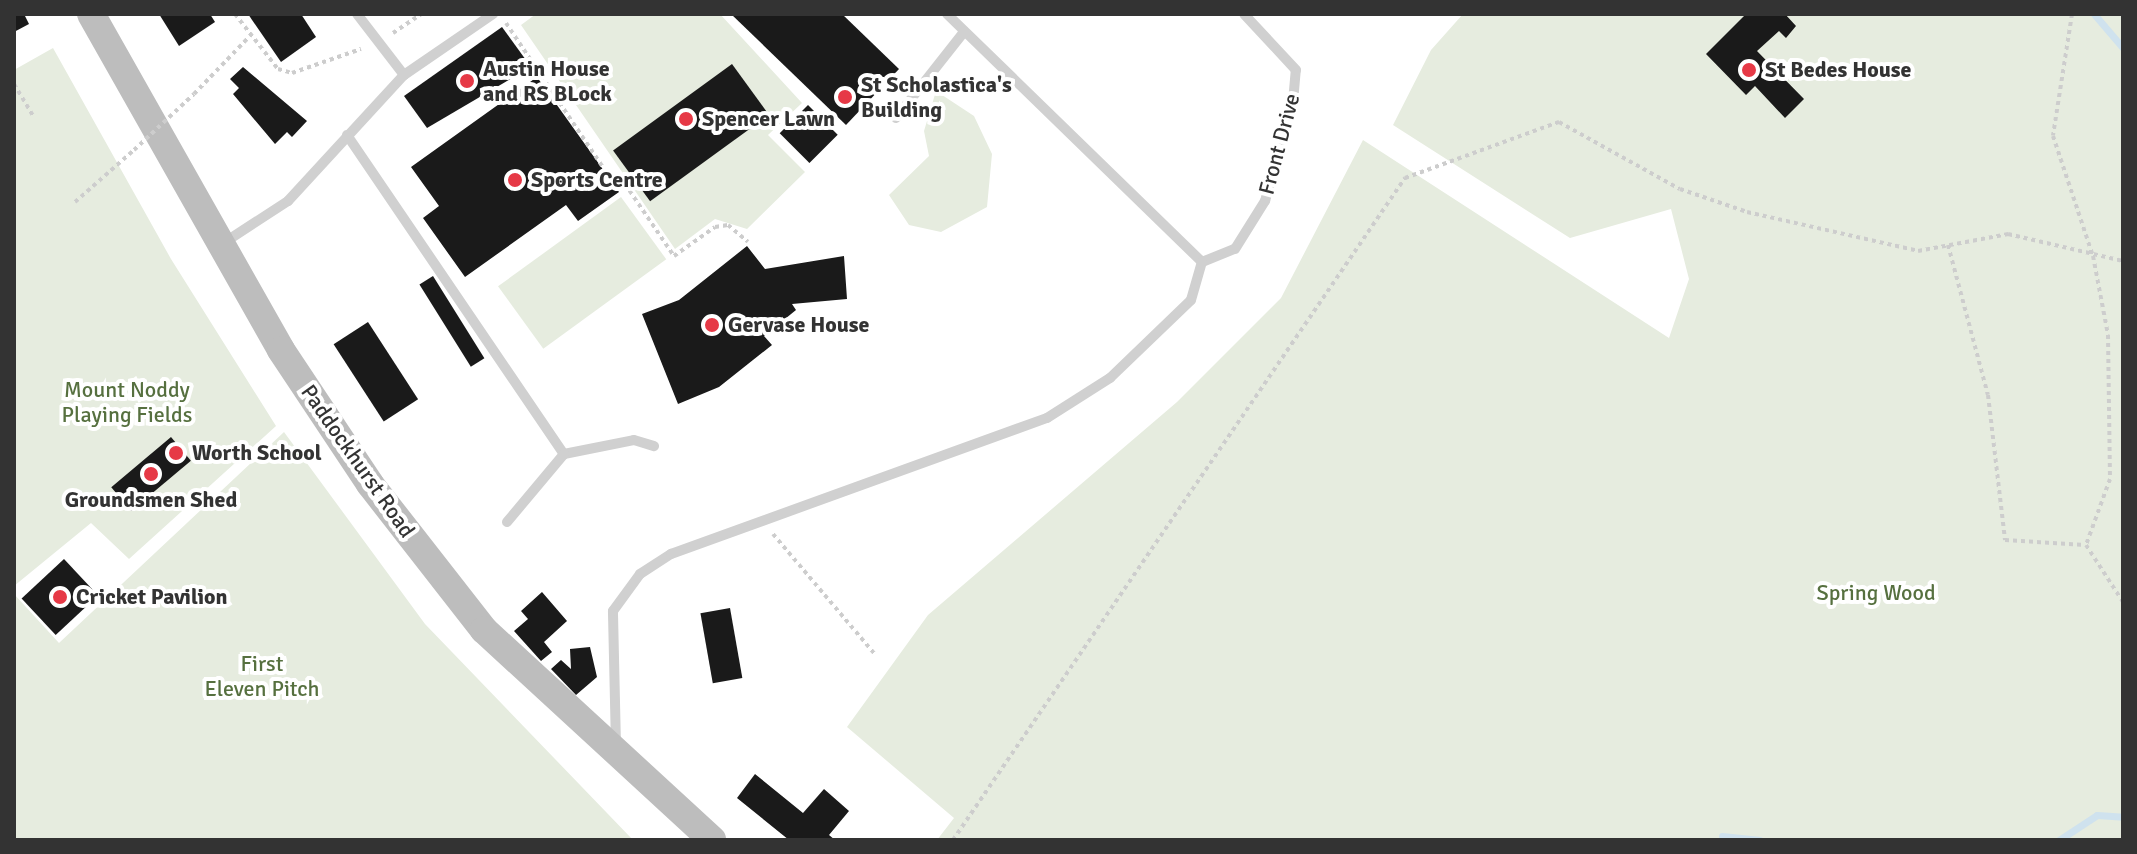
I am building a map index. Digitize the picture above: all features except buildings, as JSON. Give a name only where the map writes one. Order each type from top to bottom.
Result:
[{"type":"main road","name":"Paddockhurst Road","points":[[91,14],[221,244],[370,484],[484,630],[614,753],[712,840]]},
{"type":"lane","points":[[357,14],[404,75]]},
{"type":"lane","points":[[221,244],[288,201],[404,75],[493,14]]},
{"type":"lane","points":[[614,753],[613,611],[628,587],[671,554],[764,523],[1047,418],[1110,378],[1191,300],[1202,262],[947,14]]},
{"type":"lane","name":"Front Drive","points":[[1202,262],[1235,249],[1265,201],[1293,102],[1296,70],[1244,14]]},
{"type":"lane","points":[[896,118],[964,32]]},
{"type":"lane","points":[[347,135],[564,454]]},
{"type":"lane","points":[[507,522],[564,454],[634,440],[654,446]]},
{"type":"path","points":[[235,14],[278,69],[292,73],[378,43]]},
{"type":"path","points":[[378,26],[387,38],[421,14]]},
{"type":"path","points":[[500,14],[617,188],[625,184],[674,256],[715,227],[728,225],[748,242]]},
{"type":"path","points":[[2072,14],[2053,136],[2093,256],[2108,335],[2110,479],[2086,545]]},
{"type":"path","points":[[75,202],[98,185],[250,36]]},
{"type":"path","points":[[14,84],[33,116]]},
{"type":"path","points":[[953,840],[1405,178],[1559,122],[1680,189],[1747,212],[1918,251],[2008,234],[2123,261]]},
{"type":"path","points":[[1948,245],[1988,395],[2005,540],[2086,545]]},
{"type":"path","points":[[764,523],[874,653]]},
{"type":"path","points":[[2086,545],[2123,602]]},
{"type":"green space","name":"Spencer Lawn","points":[[536,14],[720,14],[802,103],[768,135],[805,172],[747,229],[715,219],[675,249],[521,25]]},
{"type":"green space","name":"Spring Wood","points":[[1463,14],[2123,14],[2123,840],[937,840],[954,818],[847,727],[928,615],[1177,402],[1281,298],[1363,140],[1669,338],[1689,279],[1671,209],[1570,238],[1393,125],[1431,50]]},
{"type":"green space","name":"Mount Noddy Playing Fields","points":[[53,48],[171,259],[276,426],[129,559],[91,523],[14,586],[14,70]]},
{"type":"green space","points":[[936,91],[974,116],[992,154],[987,207],[941,232],[909,225],[889,195],[929,156],[924,131]]},
{"type":"green space","points":[[621,197],[666,259],[543,349],[498,286]]},
{"type":"green space","name":"First Eleven Pitch","points":[[284,432],[425,624],[633,840],[14,840],[14,594],[59,643]]},
{"type":"waterway","points":[[2094,14],[2123,48]]},
{"type":"waterway","points":[[2059,840],[2097,815],[2123,817]]},
{"type":"waterway","points":[[1722,836],[1760,840]]},
{"type":"place","name":"St Bedes House","points":[[1749,70]]},
{"type":"place","name":"Austin House and RS BLock","points":[[467,81]]},
{"type":"place","name":"St Scholastica's Building","points":[[845,97]]},
{"type":"place","name":"Spencer Lawn","points":[[686,119]]},
{"type":"place","name":"Sports Centre","points":[[515,180]]},
{"type":"place","name":"Gervase House","points":[[712,325]]},
{"type":"place","name":"Worth School","points":[[176,453]]},
{"type":"place","name":"Groundsmen Shed","points":[[151,474]]},
{"type":"place","name":"Cricket Pavilion","points":[[60,597]]}]
